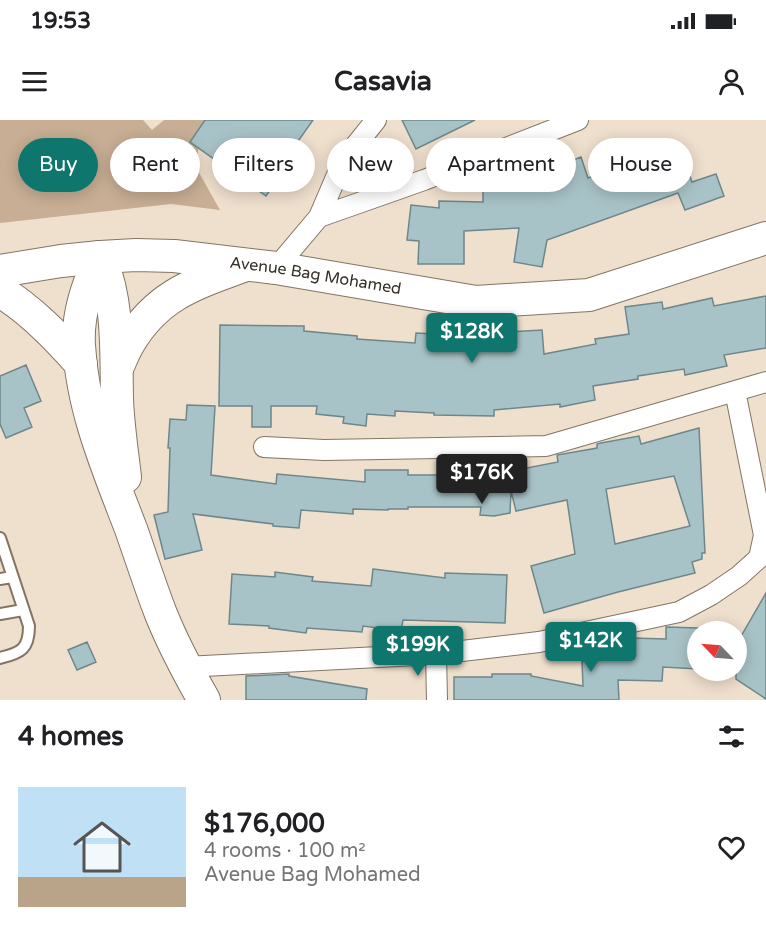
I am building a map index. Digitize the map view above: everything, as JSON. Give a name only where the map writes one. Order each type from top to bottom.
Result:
[{"type":"main road","name":"Avenue Bag Mohamed","points":[[0,271],[61,261],[136,255],[170,255],[261,266],[476,302],[589,295],[766,238]]},
{"type":"main road","points":[[100,258],[82,305],[78,344],[86,397],[94,426],[161,614],[185,667],[204,700]]},
{"type":"main road","points":[[100,258],[113,297],[119,431],[139,552]]},
{"type":"main road","points":[[117,369],[128,344],[159,306],[179,292],[261,266]]},
{"type":"main road","points":[[0,291],[32,314],[81,364]]},
{"type":"street","points":[[319,217],[343,161],[376,120]]},
{"type":"street","points":[[261,266],[319,217],[424,180],[578,120]]},
{"type":"street","points":[[264,447],[324,450],[546,446],[766,382]]},
{"type":"street","points":[[185,667],[436,654],[539,642],[679,612],[711,595],[739,576],[759,558],[764,535],[735,391]]},
{"type":"street","points":[[436,654],[437,700]]},
{"type":"lane","points":[[0,539],[29,627],[29,639],[22,650],[0,658]]},
{"type":"lane","points":[[0,579],[12,577]]},
{"type":"lane","points":[[0,614],[23,610]]},
{"type":"shaded area","points":[[0,120],[143,120],[152,130],[164,120],[213,120],[199,134],[199,138],[110,138],[110,192],[200,192],[200,174],[220,210],[171,204],[0,223]]},
{"type":"building","points":[[205,120],[313,120],[300,138],[212,138],[212,158],[200,149],[200,138],[193,138]]},
{"type":"building","points":[[402,120],[475,120],[438,138],[426,138],[426,144],[416,149],[414,138],[411,138]]},
{"type":"building","points":[[581,157],[588,178],[588,192],[693,192],[693,182],[716,174],[724,196],[685,210],[678,193],[547,240],[542,267],[514,262],[519,228],[464,231],[464,264],[418,264],[419,241],[407,240],[411,205],[439,208],[439,201],[483,202],[483,192],[576,192],[576,159]]},
{"type":"building","points":[[766,296],[766,348],[724,355],[727,366],[685,375],[684,369],[593,386],[595,400],[560,407],[560,404],[494,410],[494,416],[434,415],[434,413],[395,411],[395,416],[367,414],[366,426],[343,423],[344,417],[316,414],[317,406],[271,406],[271,427],[252,427],[252,406],[219,406],[220,325],[304,326],[304,331],[357,336],[357,339],[415,343],[416,333],[475,336],[475,334],[542,330],[544,354],[596,344],[595,339],[629,334],[625,307],[662,302],[663,309],[712,298],[714,306]]},
{"type":"building","points":[[26,365],[41,401],[24,408],[32,427],[6,438],[0,424],[0,376]]},
{"type":"building","points":[[187,405],[215,406],[211,475],[276,484],[277,474],[365,482],[365,470],[408,470],[408,475],[468,475],[468,481],[514,485],[511,471],[558,462],[557,455],[597,448],[597,444],[639,436],[641,444],[699,428],[705,553],[702,553],[702,559],[692,562],[695,573],[544,613],[531,566],[575,554],[567,500],[516,511],[511,491],[510,513],[494,516],[480,515],[481,507],[353,509],[353,514],[301,510],[299,528],[193,514],[202,550],[165,559],[154,515],[168,512],[170,419],[186,420]],"holes":[[[674,476],[690,526],[615,544],[606,489]]]},
{"type":"building","points":[[373,569],[445,578],[445,573],[507,575],[505,623],[403,620],[401,631],[363,626],[362,632],[307,628],[306,633],[269,628],[269,626],[229,624],[232,574],[275,577],[275,572],[313,577],[312,581],[371,586]]},
{"type":"building","points":[[766,593],[766,699],[739,681],[747,681],[747,626]]},
{"type":"building","points":[[666,627],[687,628],[687,668],[663,667],[662,681],[618,680],[619,700],[454,700],[454,677],[531,674],[531,676],[583,686],[582,661],[631,659],[632,638],[666,639]]},
{"type":"building","points":[[87,642],[96,662],[77,670],[68,650]]},
{"type":"building","points":[[289,674],[289,676],[367,689],[366,700],[246,700],[246,676]]}]
